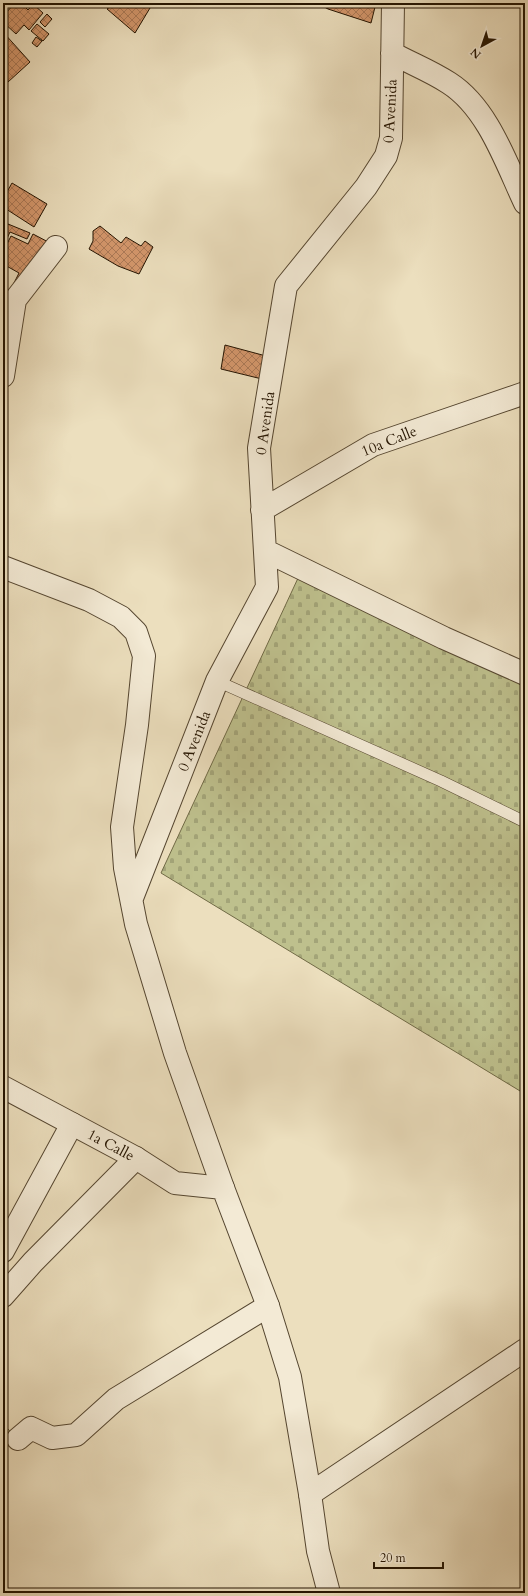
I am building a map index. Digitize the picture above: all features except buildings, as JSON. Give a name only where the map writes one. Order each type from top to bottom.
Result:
[{"type":"street","name":"0 Avenida","points":[[132,898],[218,682],[267,587],[259,448],[286,286],[366,187],[386,156],[391,138],[392,3]]},
{"type":"street","points":[[392,53],[449,83],[466,96],[494,136],[525,203]]},
{"type":"street","points":[[3,376],[15,300],[56,247]]},
{"type":"street","name":"10a Calle","points":[[262,510],[373,445],[525,393]]},
{"type":"street","points":[[266,551],[444,638],[525,674]]},
{"type":"street","points":[[3,567],[89,600],[121,617],[136,632],[144,656],[137,725],[122,827],[125,868],[136,924],[175,1053],[222,1188],[268,1306],[290,1377],[318,1551],[329,1593]]},
{"type":"street","name":"1a Calle","points":[[3,1087],[136,1158],[175,1183],[222,1188]]},
{"type":"street","points":[[3,1251],[72,1124]]},
{"type":"street","points":[[3,1296],[33,1262],[136,1158]]},
{"type":"street","points":[[18,1438],[31,1428],[52,1438],[76,1434],[116,1399],[268,1306]]},
{"type":"street","points":[[310,1494],[525,1350]]},
{"type":"lane","points":[[218,682],[441,780],[525,822]]},
{"type":"green space","points":[[299,576],[525,682],[525,1094],[161,873]]},
{"type":"green space","points":[[3,1424],[18,1439],[3,1450]]}]
